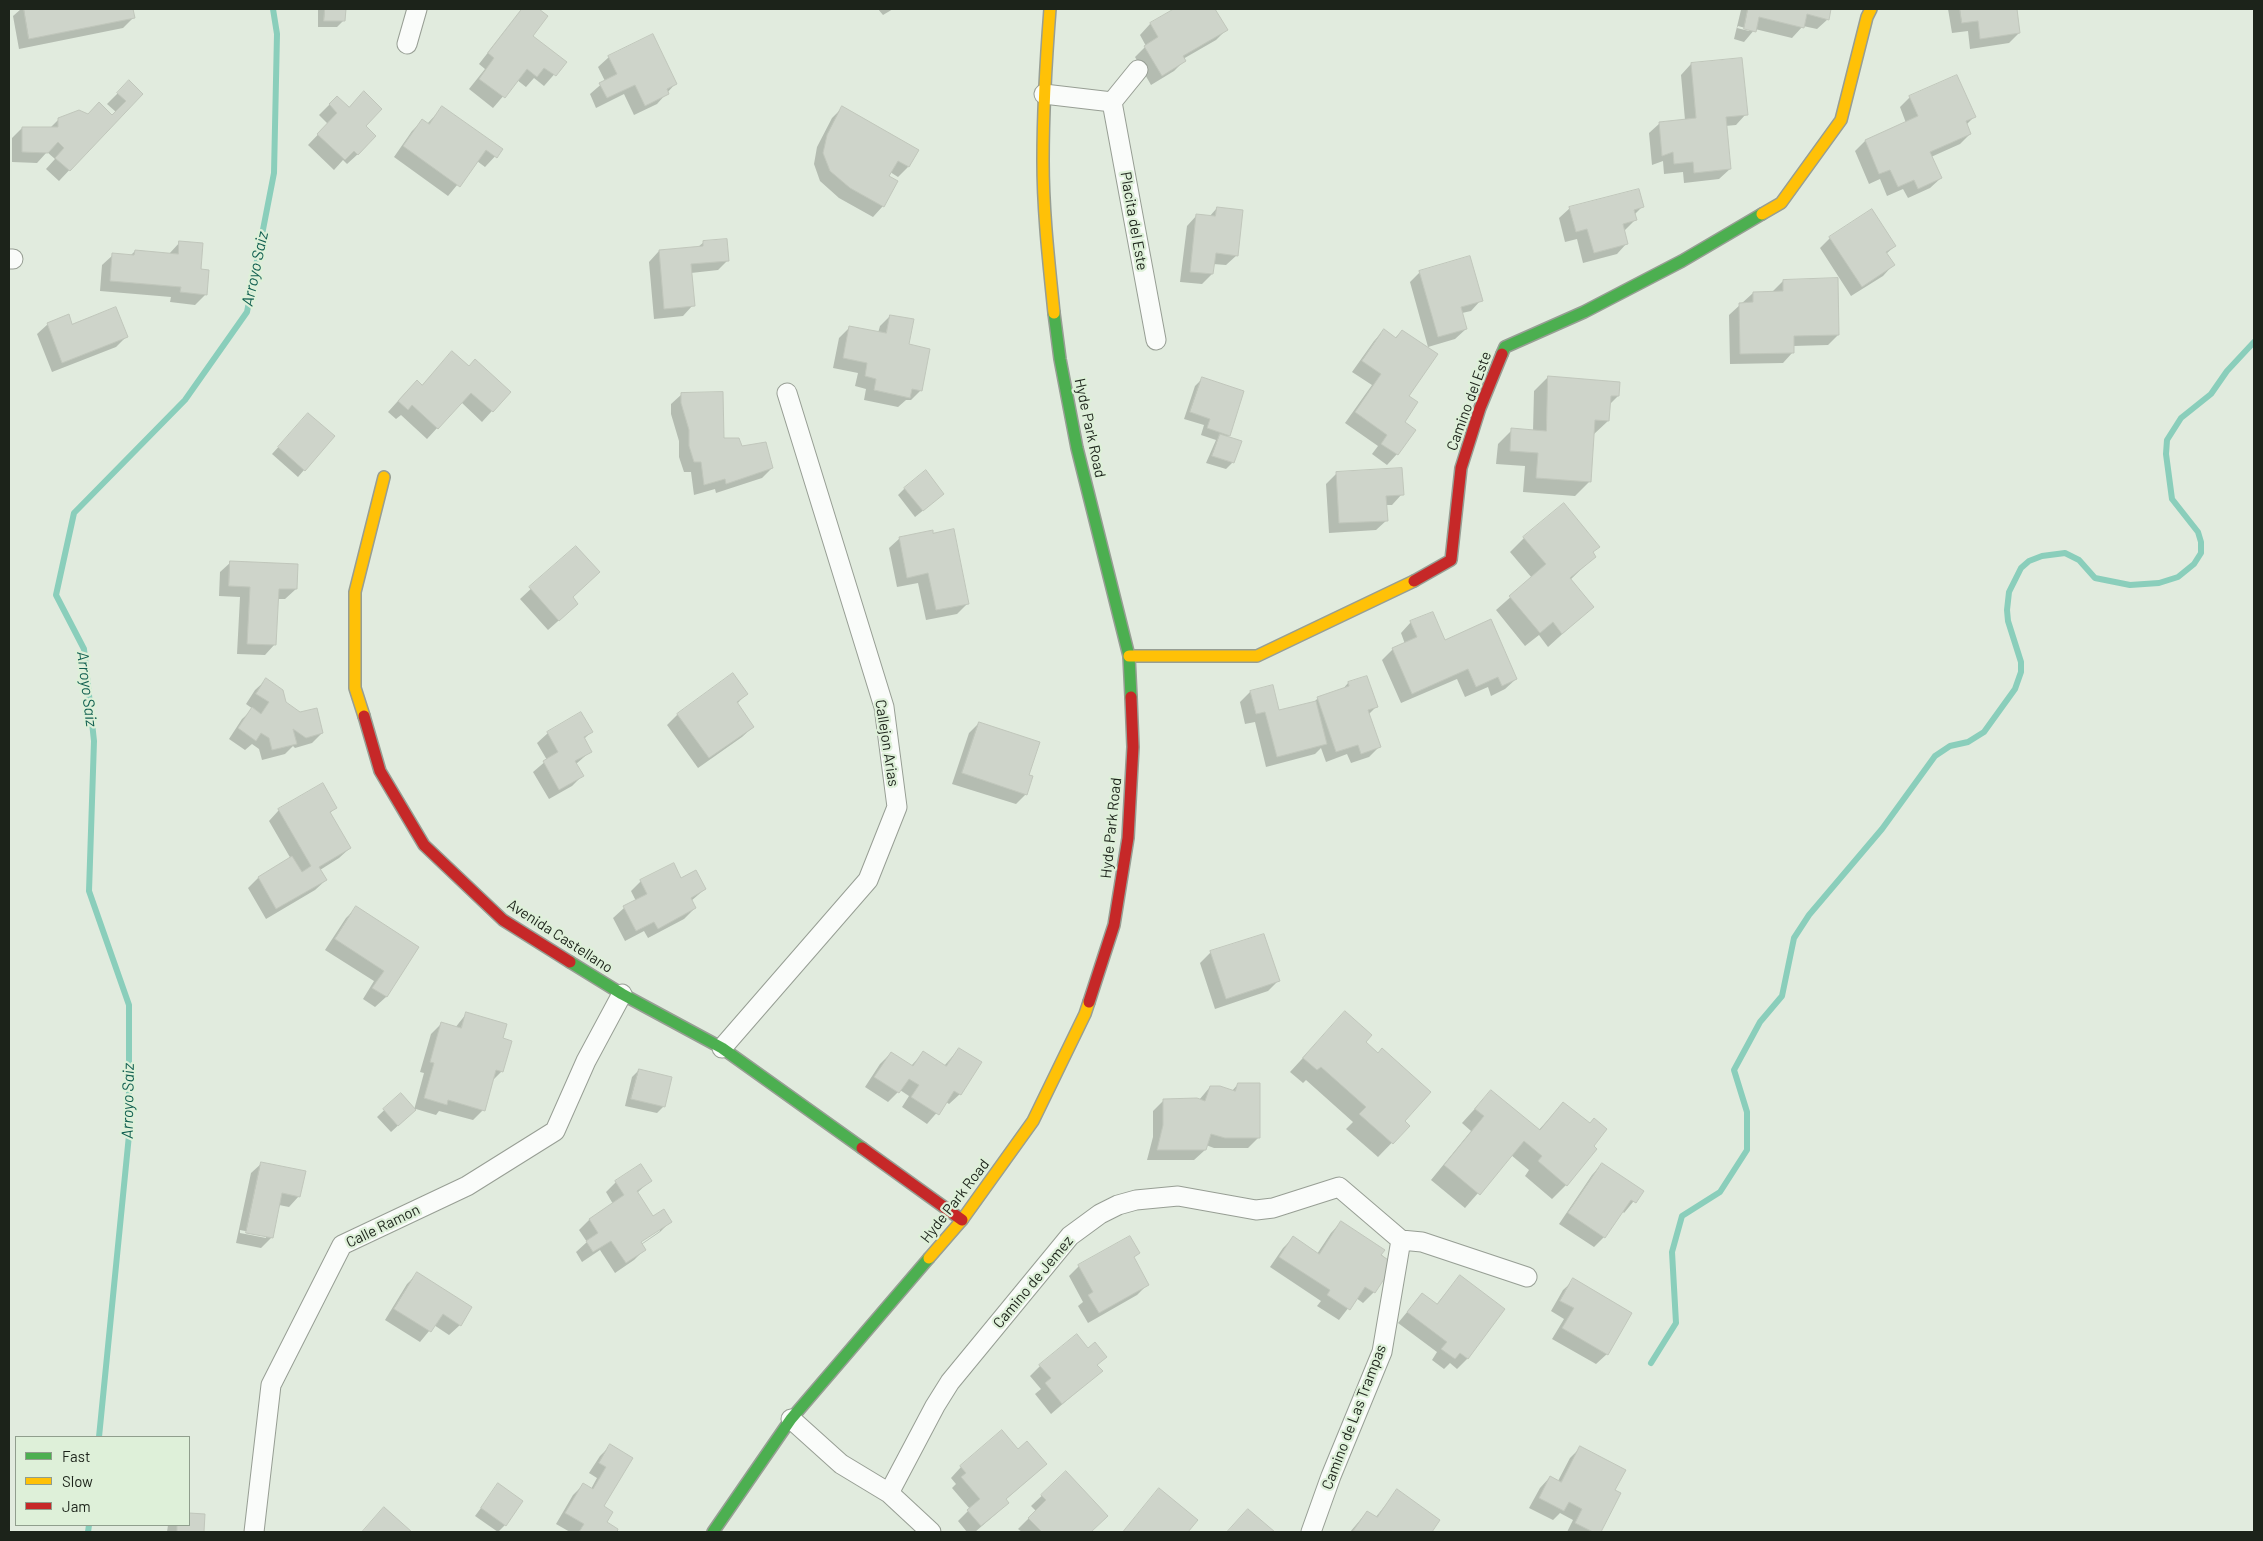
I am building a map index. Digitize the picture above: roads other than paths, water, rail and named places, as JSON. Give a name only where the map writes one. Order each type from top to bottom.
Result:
[{"type":"street","points":[[407,44],[417,9]]},
{"type":"street","name":"Hyde Park Road","points":[[713,1532],[791,1419],[962,1220],[1033,1121],[1085,1014],[1114,925],[1128,838],[1133,747],[1129,656],[1077,448],[1060,359],[1046,234],[1043,162],[1044,94],[1050,9]]},
{"type":"street","name":"Camino del Este","points":[[1129,656],[1257,656],[1404,587],[1451,560],[1461,468],[1480,408],[1505,347],[1584,312],[1664,270],[1781,203],[1841,120],[1867,17],[1871,9]]},
{"type":"street","points":[[1044,94],[1112,102],[1138,70]]},
{"type":"street","name":"Placita del Este","points":[[1112,102],[1156,340]]},
{"type":"street","name":"Callejon Arias","points":[[722,1048],[868,880],[897,807],[884,706],[787,393]]},
{"type":"street","name":"Avenida Castellano","points":[[384,478],[355,592],[355,688],[380,771],[424,845],[503,920],[622,994],[722,1048],[962,1220]]},
{"type":"street","name":"Calle Ramon","points":[[254,1532],[272,1385],[342,1245],[467,1186],[555,1131],[586,1061],[622,994]]},
{"type":"street","name":"Camino de Jemez","points":[[889,1493],[935,1406],[950,1382],[1070,1236],[1100,1214],[1118,1205],[1136,1200],[1178,1196],[1256,1210],[1273,1208],[1339,1187],[1401,1240]]},
{"type":"street","points":[[1401,1240],[1422,1242],[1527,1277]]},
{"type":"street","name":"Camino de Las Trampas","points":[[1311,1532],[1331,1476],[1382,1352],[1401,1240]]},
{"type":"street","points":[[791,1419],[841,1464],[889,1493],[931,1532]]},
{"type":"waterway","name":"Arroyo Saiz","points":[[99,1436],[129,1135],[129,1005],[89,891],[94,741],[84,649],[56,595],[74,513],[185,400],[247,312],[274,173],[277,34],[273,9]]},
{"type":"waterway","points":[[1651,1363],[1676,1323],[1672,1252],[1682,1216],[1720,1192],[1747,1150],[1747,1112],[1734,1070],[1760,1022],[1782,996],[1794,938],[1809,915],[1882,829],[1935,756],[1950,746],[1968,742],[1984,732],[2015,689],[2021,672],[2021,662],[2008,621],[2007,610],[2009,592],[2021,568],[2029,561],[2042,556],[2065,553],[2079,560],[2095,578],[2130,585],[2159,583],[2178,577],[2194,564],[2201,553],[2201,542],[2198,532],[2172,499],[2166,454],[2167,440],[2181,418],[2211,394],[2227,371],[2254,342]]},
{"type":"waterway","name":"Arroyo Saiz","points":[[88,1532],[89,1526]]}]
